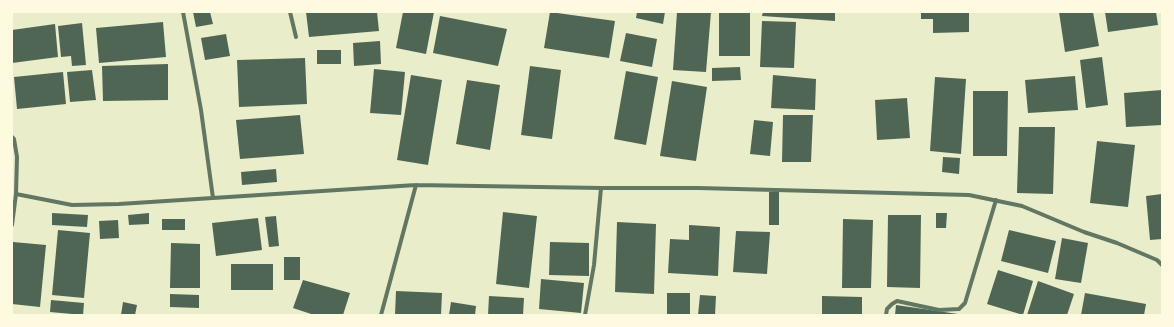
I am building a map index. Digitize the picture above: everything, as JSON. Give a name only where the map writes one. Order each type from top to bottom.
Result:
[{"type":"street","points":[[183,12],[201,110],[213,198]]},
{"type":"street","points":[[290,12],[296,36]]},
{"type":"street","points":[[12,137],[14,139],[17,156],[16,194],[12,225]]},
{"type":"street","points":[[381,315],[416,185]]},
{"type":"street","points":[[16,194],[72,205],[119,204],[416,185],[698,188],[969,195],[1022,206],[1084,232],[1118,243],[1157,260],[1162,265]]},
{"type":"street","points":[[585,315],[594,266],[601,188]]},
{"type":"street","points":[[886,315],[887,309],[897,301],[939,310],[952,310],[965,304],[996,200]]},
{"type":"building","points":[[193,12],[210,12],[213,24],[196,27]]},
{"type":"building","points":[[306,12],[377,12],[379,31],[309,37]]},
{"type":"building","points":[[403,12],[434,12],[426,54],[396,48]]},
{"type":"building","points":[[550,12],[615,21],[609,58],[544,48]]},
{"type":"building","points":[[637,12],[665,12],[663,24],[636,18]]},
{"type":"building","points":[[677,12],[711,12],[706,72],[673,70]]},
{"type":"building","points":[[719,12],[750,12],[750,56],[719,56]]},
{"type":"building","points":[[763,12],[835,12],[835,21],[762,16]]},
{"type":"building","points":[[921,12],[969,12],[969,32],[933,33],[933,19],[921,19]]},
{"type":"building","points":[[1059,12],[1093,12],[1099,46],[1065,52]]},
{"type":"building","points":[[1105,12],[1156,12],[1158,25],[1108,32]]},
{"type":"building","points":[[440,16],[507,29],[498,66],[433,53]]},
{"type":"building","points":[[762,21],[796,22],[794,68],[760,67]]},
{"type":"building","points":[[163,22],[166,57],[99,63],[96,28]]},
{"type":"building","points":[[82,23],[86,65],[72,66],[71,56],[61,57],[58,26]]},
{"type":"building","points":[[55,24],[58,57],[12,63],[12,30]]},
{"type":"building","points":[[626,33],[657,39],[652,67],[620,61]]},
{"type":"building","points":[[226,34],[230,56],[205,60],[201,38]]},
{"type":"building","points":[[380,41],[381,64],[354,66],[353,43]]},
{"type":"building","points":[[317,50],[341,50],[341,64],[317,64]]},
{"type":"building","points":[[1102,57],[1108,105],[1086,108],[1080,60]]},
{"type":"building","points":[[305,58],[307,104],[239,107],[237,60]]},
{"type":"building","points":[[168,64],[168,100],[103,101],[102,66]]},
{"type":"building","points":[[530,66],[561,70],[552,139],[521,135]]},
{"type":"building","points":[[740,67],[741,80],[712,81],[712,68]]},
{"type":"building","points":[[374,69],[405,72],[401,115],[370,113]]},
{"type":"building","points":[[92,70],[96,100],[70,102],[67,72]]},
{"type":"building","points":[[626,71],[658,77],[646,145],[614,139]]},
{"type":"building","points":[[63,72],[66,104],[17,109],[14,77]]},
{"type":"building","points":[[411,75],[442,80],[428,165],[397,160]]},
{"type":"building","points":[[773,75],[816,79],[815,110],[771,108]]},
{"type":"building","points":[[1075,76],[1078,110],[1028,113],[1025,80]]},
{"type":"building","points":[[935,77],[966,79],[961,154],[930,151]]},
{"type":"building","points":[[467,80],[500,85],[490,150],[456,144]]},
{"type":"building","points":[[672,81],[707,87],[696,161],[660,156]]},
{"type":"building","points":[[1162,90],[1162,125],[1126,127],[1124,93]]},
{"type":"building","points":[[973,91],[1008,91],[1007,156],[973,156]]},
{"type":"building","points":[[907,98],[910,138],[877,140],[875,100]]},
{"type":"building","points":[[300,115],[304,154],[240,159],[236,120]]},
{"type":"building","points":[[783,115],[813,115],[811,162],[782,162]]},
{"type":"building","points":[[754,120],[773,122],[770,156],[750,154]]},
{"type":"building","points":[[1019,127],[1055,127],[1053,194],[1017,193]]},
{"type":"building","points":[[1097,141],[1135,145],[1128,207],[1090,203]]},
{"type":"building","points":[[943,157],[960,158],[959,174],[942,172]]},
{"type":"building","points":[[276,169],[277,182],[242,185],[241,172]]},
{"type":"building","points":[[769,192],[779,192],[779,225],[769,225]]},
{"type":"building","points":[[1162,194],[1162,239],[1150,240],[1146,196]]},
{"type":"building","points":[[503,212],[537,216],[529,288],[496,284]]},
{"type":"building","points":[[52,213],[88,215],[87,227],[52,225]]},
{"type":"building","points":[[149,213],[149,224],[129,225],[128,215]]},
{"type":"building","points":[[936,213],[947,213],[946,228],[936,228]]},
{"type":"building","points":[[888,215],[921,215],[920,288],[887,287]]},
{"type":"building","points":[[276,216],[279,246],[269,247],[265,217]]},
{"type":"building","points":[[258,218],[262,250],[216,256],[212,223]]},
{"type":"building","points":[[162,219],[185,219],[185,230],[162,230]]},
{"type":"building","points":[[843,219],[873,220],[871,288],[842,288]]},
{"type":"building","points":[[118,220],[119,238],[100,239],[99,221]]},
{"type":"building","points":[[617,222],[656,224],[654,294],[615,292]]},
{"type":"building","points":[[689,225],[720,227],[718,276],[668,273],[670,239],[689,240]]},
{"type":"building","points":[[58,230],[90,233],[84,298],[52,295]]},
{"type":"building","points":[[1009,230],[1056,241],[1048,273],[1001,261]]},
{"type":"building","points":[[736,231],[770,232],[767,274],[733,272]]},
{"type":"building","points":[[1062,238],[1088,243],[1081,283],[1055,279]]},
{"type":"building","points":[[13,242],[46,245],[40,307],[12,304]]},
{"type":"building","points":[[550,242],[589,243],[589,276],[549,275]]},
{"type":"building","points":[[171,243],[200,244],[200,288],[170,288]]},
{"type":"building","points":[[284,257],[300,257],[300,280],[284,280]]},
{"type":"building","points":[[231,264],[273,264],[273,290],[231,290]]},
{"type":"building","points":[[998,270],[1033,281],[1023,315],[987,304]]},
{"type":"building","points":[[541,279],[584,283],[581,313],[539,309]]},
{"type":"building","points":[[303,280],[350,293],[343,315],[314,315],[293,308]]},
{"type":"building","points":[[1038,281],[1074,294],[1067,315],[1027,315]]},
{"type":"building","points":[[396,291],[442,293],[441,315],[395,315]]},
{"type":"building","points":[[667,293],[690,293],[690,315],[667,315]]},
{"type":"building","points":[[1085,293],[1146,304],[1144,315],[1081,315]]},
{"type":"building","points":[[170,294],[199,295],[199,308],[170,307]]},
{"type":"building","points":[[700,295],[716,296],[715,315],[698,315]]},
{"type":"building","points":[[489,296],[524,298],[523,315],[488,315]]},
{"type":"building","points":[[822,296],[862,297],[862,315],[822,315]]},
{"type":"building","points":[[51,300],[84,303],[83,315],[50,312]]},
{"type":"building","points":[[123,302],[137,305],[135,315],[121,315]]},
{"type":"building","points":[[451,302],[476,306],[475,315],[449,315]]},
{"type":"building","points":[[896,305],[958,314],[958,315],[895,315]]}]
